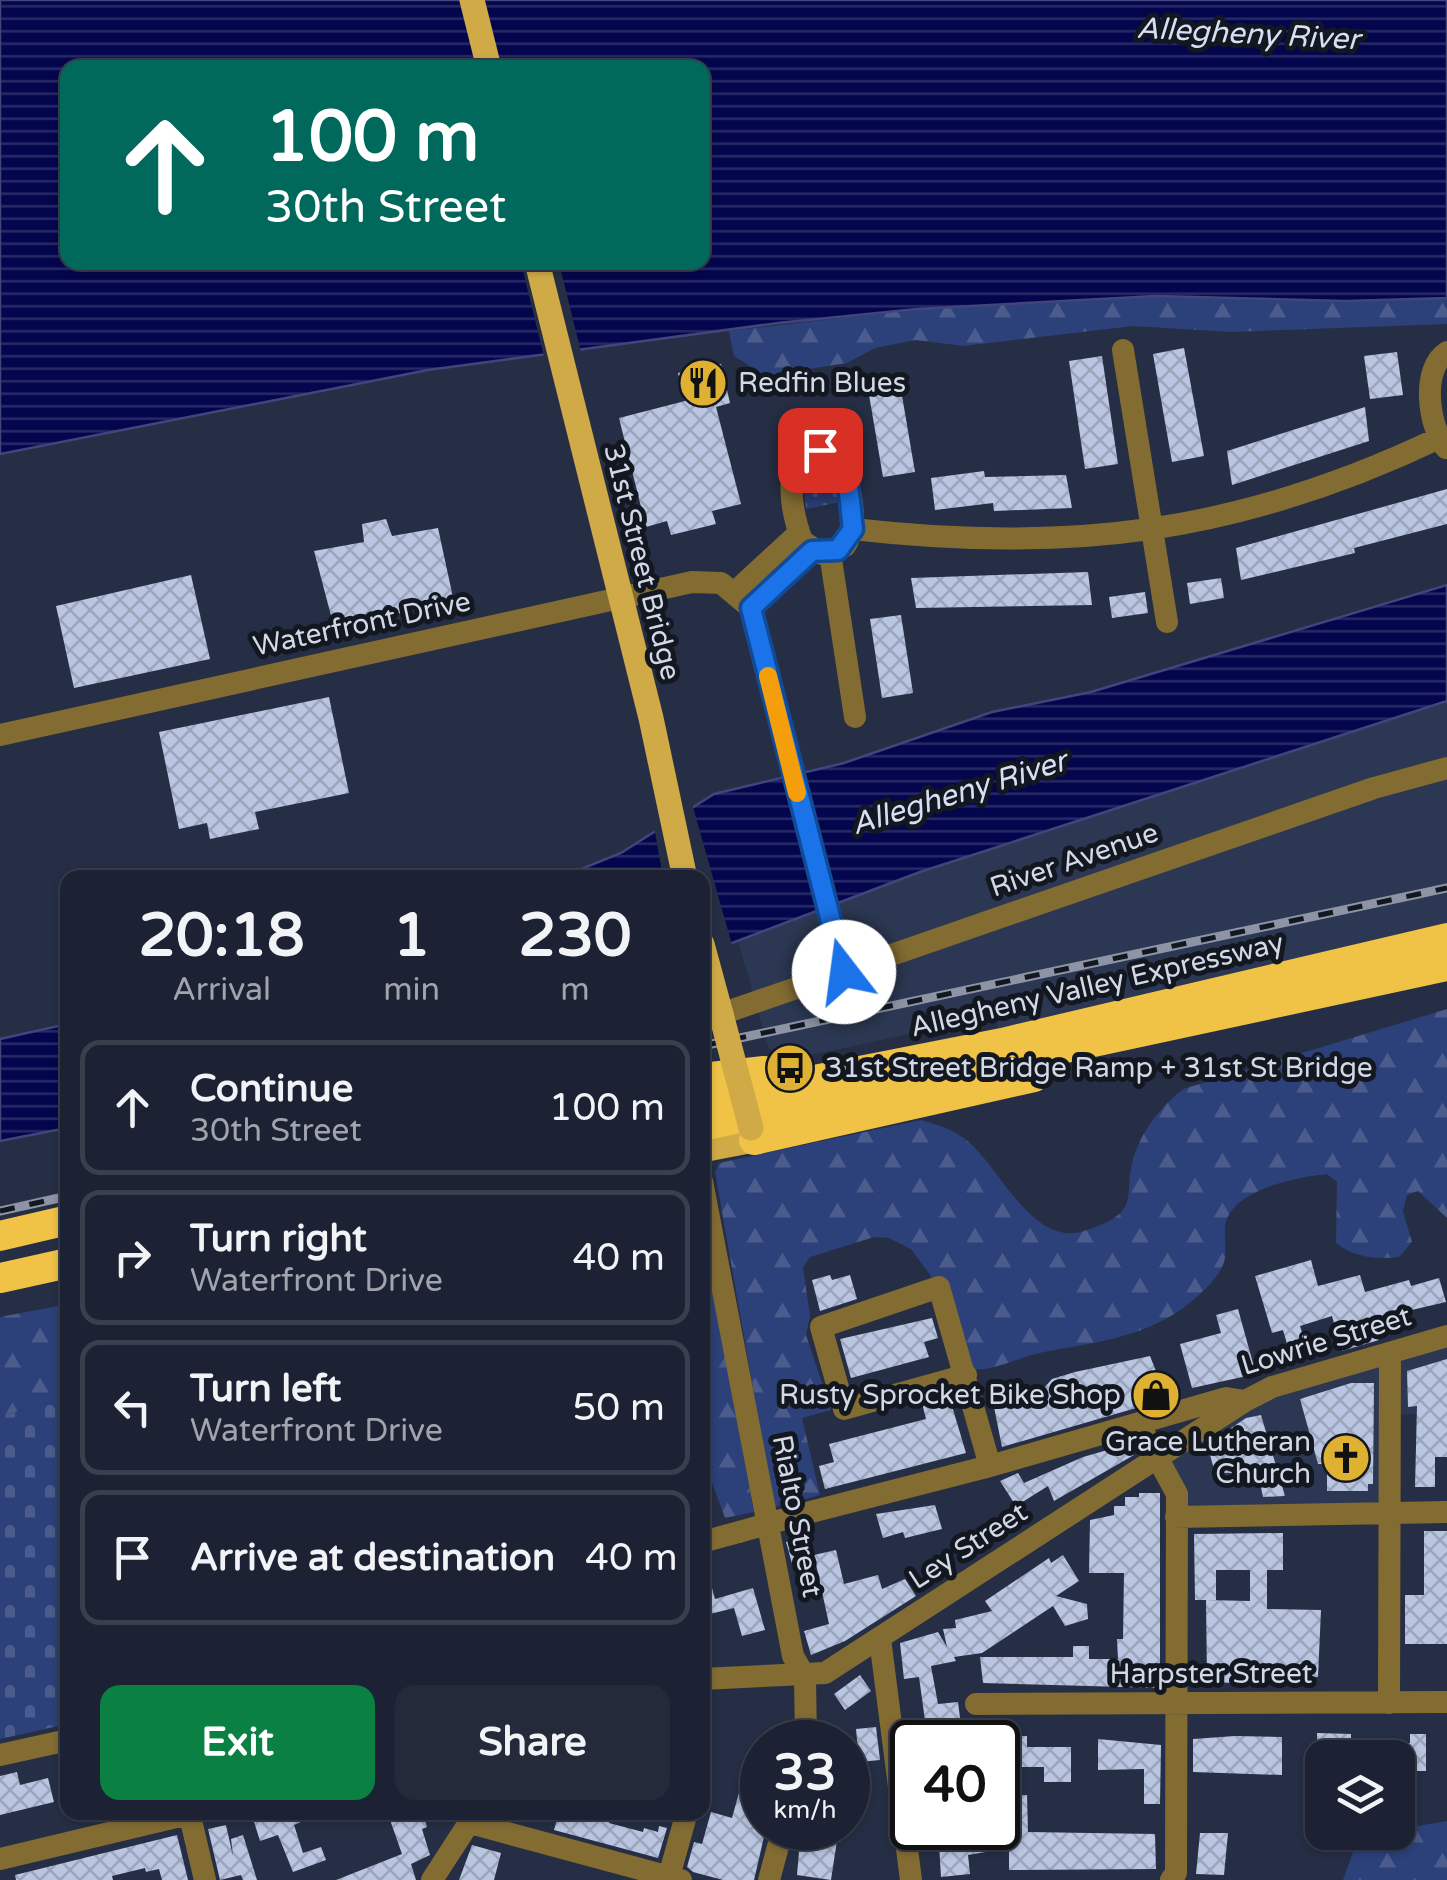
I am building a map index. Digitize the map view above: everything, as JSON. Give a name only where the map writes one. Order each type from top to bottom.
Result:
[{"type":"highway","name":"Allegheny Valley Expressway","points":[[710,1100],[1002,1043],[1447,938]]},
{"type":"highway","points":[[710,1077],[790,1068],[1184,980],[1364,956]]},
{"type":"highway","name":"Allegheny Valley Expressway","points":[[710,1125],[825,1103],[1447,966]]},
{"type":"highway","points":[[752,1134],[1152,1049],[1399,975]]},
{"type":"highway","points":[[0,1236],[60,1222]]},
{"type":"highway","points":[[0,1253],[60,1240]]},
{"type":"highway","points":[[0,1278],[60,1266]]},
{"type":"highway","points":[[0,1296],[60,1284]]},
{"type":"main road","points":[[472,0],[487,60]]},
{"type":"main road","name":"31st Street Bridge","points":[[539,270],[650,718],[682,870]]},
{"type":"main road","points":[[710,972],[752,1134],[710,1147]]},
{"type":"street","points":[[1123,350],[1167,622]]},
{"type":"street","points":[[853,529],[982,542],[1066,540],[1153,530],[1275,503],[1443,443],[1430,378],[1436,359],[1447,352]]},
{"type":"street","points":[[844,972],[743,600],[814,545],[844,546],[853,529],[844,472],[838,460],[820,450],[802,455],[792,472],[814,545],[855,717]]},
{"type":"street","name":"Waterfront Drive","points":[[0,734],[692,582],[721,583],[743,600]]},
{"type":"street","name":"River Avenue","points":[[722,1014],[1374,788],[1447,768]]},
{"type":"street","name":"Rialto Street","points":[[710,1224],[793,1656],[805,1677],[806,1720]]},
{"type":"street","points":[[966,1375],[844,1408],[821,1327],[939,1287],[966,1375],[990,1466]]},
{"type":"street","name":"Lowrie Street","points":[[710,1540],[990,1466],[1226,1398],[1246,1401],[1272,1387],[1447,1336]]},
{"type":"street","points":[[1389,1703],[1390,1354]]},
{"type":"street","name":"Ley Street","points":[[710,1679],[825,1673],[1246,1401]]},
{"type":"street","points":[[1140,1424],[1177,1494],[1176,1873],[1172,1880]]},
{"type":"street","points":[[1176,1517],[1447,1512]]},
{"type":"street","points":[[880,1639],[911,1880]]},
{"type":"street","name":"Harpster Street","points":[[976,1704],[1447,1702]]},
{"type":"street","points":[[0,1756],[60,1742]]},
{"type":"street","points":[[0,1859],[163,1820]]},
{"type":"street","points":[[193,1820],[205,1880]]},
{"type":"street","points":[[432,1880],[472,1820]]},
{"type":"street","points":[[480,1820],[673,1879],[685,1820]]},
{"type":"street","points":[[768,1880],[777,1850]]},
{"type":"shaded area","points":[[1447,701],[1447,938],[1002,1043],[995,1016],[792,1059],[769,1049],[738,941],[920,872]]},
{"type":"shaded area","points":[[1447,1336],[1447,1414],[1390,1414],[1390,1512],[1176,1517],[1158,1459],[1245,1401]]},
{"type":"green space","points":[[1156,296],[1346,301],[1447,298],[1447,324],[1231,332],[1133,326],[964,346],[916,340],[875,348],[847,363],[765,376],[734,356],[729,331],[917,309]]},
{"type":"green space","points":[[818,460],[836,473],[841,502],[806,509],[802,476]]},
{"type":"green space","points":[[1447,1009],[1447,1218],[1418,1191],[1407,1195],[1403,1211],[1412,1242],[1399,1257],[1366,1256],[1336,1243],[1337,1182],[1327,1174],[1283,1182],[1238,1204],[1225,1228],[1221,1269],[1192,1301],[1173,1314],[1113,1339],[973,1370],[963,1368],[939,1287],[911,1249],[889,1238],[874,1237],[810,1257],[803,1267],[810,1316],[806,1335],[831,1410],[802,1418],[820,1495],[774,1507],[715,1172],[719,1163],[921,1120],[953,1131],[970,1143],[1034,1218],[1066,1233],[1084,1231],[1104,1224],[1124,1208],[1140,1141],[1155,1116],[1183,1089]]},
{"type":"green space","points":[[710,1277],[754,1512],[725,1518],[710,1477]]},
{"type":"green space","points":[[60,1306],[60,1398],[0,1417],[0,1317]]},
{"type":"green space","points":[[60,1398],[60,1726],[0,1739],[0,1417]]},
{"type":"green space","points":[[1447,1821],[1447,1880],[1343,1880],[1354,1850],[1415,1850],[1415,1826]]},
{"type":"water","name":"Allegheny River","points":[[0,0],[1447,0],[1447,298],[1346,301],[1156,296],[917,309],[778,323],[428,370],[0,454]]},
{"type":"water","name":"Allegheny River","points":[[1447,585],[1447,701],[920,872],[710,951],[710,870],[579,870],[621,853],[714,794],[844,763],[992,712],[1091,692]]},
{"type":"water","points":[[60,1026],[60,1129],[0,1141],[0,1039]]},
{"type":"pier","points":[[523,270],[561,270],[582,356],[545,361]]},
{"type":"pier","points":[[691,800],[733,948],[710,956],[710,870],[662,870],[654,827]]},
{"type":"building","points":[[1184,348],[1204,456],[1172,462],[1153,354]]},
{"type":"building","points":[[1397,352],[1403,395],[1370,399],[1364,356]]},
{"type":"building","points":[[1102,356],[1118,464],[1085,469],[1069,361]]},
{"type":"building","points":[[721,364],[730,403],[716,407],[741,504],[712,511],[716,524],[671,535],[667,521],[646,527],[619,418],[685,401],[678,373]]},
{"type":"building","points":[[899,378],[915,472],[883,477],[867,383]]},
{"type":"building","points":[[1365,407],[1369,441],[1232,485],[1227,451]]},
{"type":"building","points":[[984,471],[985,477],[1066,475],[1072,508],[994,511],[993,503],[935,510],[931,478]]},
{"type":"building","points":[[1447,489],[1447,524],[1354,548],[1355,553],[1241,580],[1236,548]]},
{"type":"building","points":[[386,519],[392,536],[438,528],[454,602],[334,627],[314,551],[364,542],[362,524]]},
{"type":"building","points":[[1088,572],[1092,605],[916,608],[911,578]]},
{"type":"building","points":[[191,575],[210,659],[74,688],[56,606]]},
{"type":"building","points":[[1221,578],[1224,598],[1190,604],[1187,583]]},
{"type":"building","points":[[1145,592],[1148,613],[1112,618],[1109,597]]},
{"type":"building","points":[[901,615],[913,693],[882,698],[870,619]]},
{"type":"building","points":[[329,697],[349,793],[255,812],[259,829],[210,839],[207,823],[179,829],[159,732]]},
{"type":"building","points":[[1311,1260],[1318,1286],[1360,1275],[1365,1292],[1409,1280],[1411,1286],[1439,1278],[1446,1302],[1373,1319],[1379,1340],[1342,1351],[1332,1316],[1300,1326],[1309,1355],[1292,1361],[1283,1330],[1272,1333],[1255,1276]]},
{"type":"building","points":[[830,1275],[832,1280],[850,1275],[857,1299],[820,1311],[812,1280]]},
{"type":"building","points":[[1238,1309],[1256,1374],[1192,1388],[1180,1344],[1221,1333],[1216,1315]]},
{"type":"building","points":[[932,1318],[938,1338],[924,1342],[929,1357],[851,1378],[840,1339]]},
{"type":"building","points":[[1150,1356],[1167,1399],[1002,1447],[993,1402],[1043,1389],[1052,1379],[1075,1372]]},
{"type":"building","points":[[1447,1359],[1447,1457],[1435,1457],[1435,1487],[1415,1487],[1417,1406],[1408,1407],[1407,1371]]},
{"type":"building","points":[[1351,1383],[1374,1383],[1373,1484],[1368,1484],[1368,1491],[1327,1491],[1327,1464],[1318,1464],[1300,1399]]},
{"type":"building","points":[[954,1394],[957,1404],[952,1406],[966,1453],[825,1489],[819,1466],[834,1462],[829,1444],[926,1419],[922,1403]]},
{"type":"building","points":[[1261,1415],[1285,1496],[1263,1497],[1258,1473],[1215,1473],[1207,1444],[1246,1418]]},
{"type":"building","points":[[1132,1443],[1134,1455],[1054,1501],[1048,1486],[1016,1506],[1000,1481],[1018,1473],[1024,1483],[1083,1457]]},
{"type":"building","points":[[1139,1493],[1160,1493],[1160,1688],[983,1683],[980,1657],[1073,1657],[1073,1646],[1089,1646],[1089,1659],[1118,1659],[1117,1639],[1123,1639],[1124,1573],[1089,1573],[1090,1520],[1114,1515],[1114,1506],[1125,1506],[1125,1497],[1139,1497]]},
{"type":"building","points":[[935,1505],[942,1529],[905,1538],[903,1532],[883,1538],[876,1514]]},
{"type":"building","points":[[1424,1531],[1447,1531],[1447,1644],[1405,1644],[1405,1595],[1424,1595]]},
{"type":"building","points":[[1283,1533],[1283,1570],[1267,1570],[1267,1609],[1321,1610],[1318,1677],[1266,1680],[1266,1686],[1207,1681],[1206,1600],[1195,1600],[1194,1534]],"holes":[[[1216,1570],[1250,1570],[1250,1601],[1206,1600],[1216,1600]]]},
{"type":"building","points":[[806,1537],[813,1562],[793,1567],[786,1542]]},
{"type":"building","points":[[836,1550],[844,1584],[878,1575],[882,1589],[905,1579],[916,1596],[845,1641],[811,1655],[804,1631],[829,1624],[814,1555]]},
{"type":"building","points":[[1063,1555],[1079,1581],[1056,1596],[1087,1604],[1088,1619],[1065,1626],[1053,1606],[982,1653],[954,1657],[956,1661],[931,1666],[938,1704],[958,1702],[960,1720],[925,1720],[919,1677],[904,1679],[900,1643],[938,1632],[947,1647],[943,1629],[956,1628],[955,1620],[992,1611],[985,1601],[1049,1558],[1051,1563]]},
{"type":"building","points":[[710,1580],[715,1599],[753,1588],[765,1630],[742,1636],[734,1608],[710,1614]]},
{"type":"building","points":[[860,1675],[871,1691],[845,1710],[834,1694]]},
{"type":"building","points":[[876,1727],[880,1760],[870,1761],[870,1728]]},
{"type":"building","points":[[1317,1733],[1351,1734],[1351,1740],[1317,1740]]},
{"type":"building","points":[[1410,1734],[1426,1734],[1426,1771],[1415,1771],[1415,1740],[1410,1740]]},
{"type":"building","points":[[1020,1736],[1027,1736],[1027,1747],[1071,1747],[1071,1782],[1044,1782],[1044,1767],[1020,1767]]},
{"type":"building","points":[[1282,1737],[1282,1775],[1193,1772],[1193,1739]]},
{"type":"building","points":[[1098,1739],[1161,1745],[1160,1804],[1144,1804],[1144,1769],[1098,1770]]},
{"type":"building","points":[[17,1772],[20,1785],[48,1778],[54,1802],[0,1815],[0,1776]]},
{"type":"building","points":[[740,1789],[740,1850],[761,1850],[754,1880],[723,1880],[687,1867],[694,1842],[702,1844],[711,1812],[732,1818]]},
{"type":"building","points":[[1020,1795],[1027,1795],[1028,1832],[1155,1834],[1156,1869],[1009,1870],[1009,1850],[1020,1850]]},
{"type":"building","points":[[253,1820],[306,1820],[294,1825],[303,1853],[321,1847],[326,1860],[293,1872],[278,1835],[260,1841]]},
{"type":"building","points":[[390,1820],[425,1820],[427,1827],[422,1829],[430,1855],[411,1864],[416,1880],[336,1880],[402,1854]]},
{"type":"building","points":[[557,1820],[610,1820],[609,1823],[643,1832],[644,1828],[658,1832],[659,1826],[667,1828],[658,1858],[554,1830]]},
{"type":"building","points":[[226,1825],[233,1856],[231,1839],[243,1835],[257,1880],[243,1880],[241,1875],[220,1880],[208,1829]]},
{"type":"building","points":[[1200,1833],[1228,1833],[1224,1875],[1196,1874]]},
{"type":"building","points":[[177,1835],[188,1880],[162,1880],[159,1869],[146,1872],[145,1868],[112,1876],[113,1880],[16,1880],[15,1875]]},
{"type":"building","points":[[472,1845],[501,1853],[494,1880],[459,1880]]},
{"type":"building","points":[[799,1850],[836,1850],[831,1880],[797,1875]]},
{"type":"building","points":[[939,1850],[997,1850],[968,1855],[970,1874],[941,1877]]},
{"type":"railway","points":[[710,1044],[1447,888]]},
{"type":"railway","points":[[0,1211],[60,1198]]},
{"type":"slow traffic","points":[[768,676],[797,793]]},
{"type":"place","name":"Redfin Blues","points":[[703,383]]},
{"type":"place","name":"31st Street Bridge Ramp + 31st St Bridge","points":[[790,1068]]},
{"type":"place","name":"Rusty Sprocket Bike Shop","points":[[1156,1395]]},
{"type":"place","name":"Grace Lutheran Church","points":[[1346,1458]]},
{"type":"route","points":[[820,450],[838,460],[844,472],[853,529],[850,538],[830,553],[812,551],[751,608],[844,972]]}]
